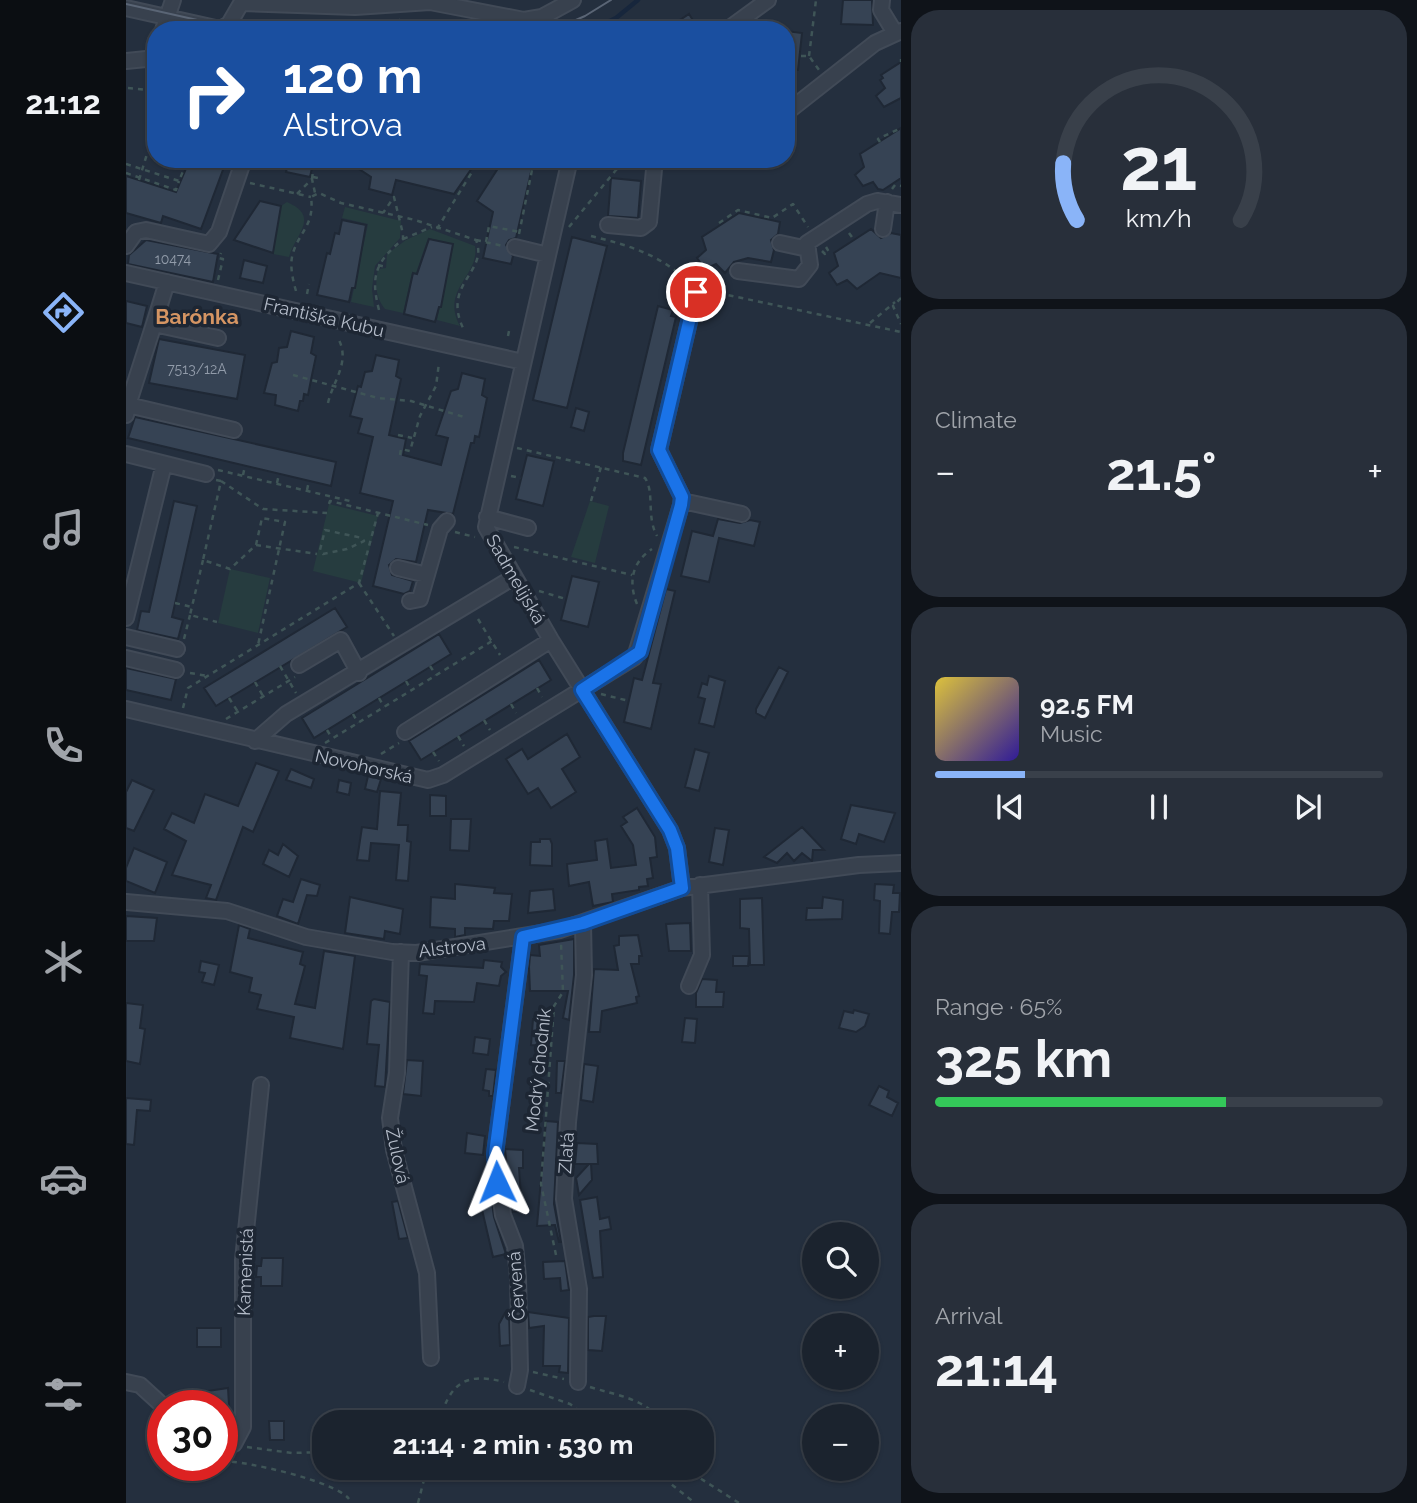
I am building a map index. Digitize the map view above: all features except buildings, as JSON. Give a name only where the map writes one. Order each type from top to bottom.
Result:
[{"type":"street","points":[[166,21],[173,0]]},
{"type":"street","points":[[231,21],[242,1],[355,7],[431,1],[524,20],[542,17],[573,0]]},
{"type":"street","points":[[739,21],[768,0]]},
{"type":"street","points":[[795,106],[875,44],[898,32],[881,10],[882,0]]},
{"type":"street","points":[[126,8],[158,21]]},
{"type":"street","points":[[126,61],[147,59]]},
{"type":"street","points":[[126,246],[136,232],[146,230],[211,251],[241,168]]},
{"type":"street","name":"Sadmelijská","points":[[565,168],[487,517],[488,532],[551,640],[670,830],[677,848],[682,888]]},
{"type":"street","points":[[608,225],[641,228],[649,222],[654,168]]},
{"type":"street","points":[[738,271],[799,279],[808,271],[807,243],[867,204],[894,203],[883,229]]},
{"type":"street","points":[[780,243],[808,248]]},
{"type":"street","points":[[513,247],[548,255]]},
{"type":"street","name":"Františka Kubu","points":[[126,273],[523,362]]},
{"type":"street","points":[[167,282],[127,410],[234,430]]},
{"type":"street","points":[[681,505],[682,497],[659,450],[696,292]]},
{"type":"street","points":[[154,324],[218,338]]},
{"type":"street","points":[[126,454],[211,474]]},
{"type":"street","points":[[126,618],[164,464]]},
{"type":"street","points":[[681,505],[687,502],[743,514]]},
{"type":"street","name":"Novohorská","points":[[126,709],[431,780],[582,690],[640,652],[681,505]]},
{"type":"street","points":[[487,517],[528,528]]},
{"type":"street","points":[[411,601],[420,599],[444,525]]},
{"type":"street","points":[[398,568],[427,575]]},
{"type":"street","points":[[256,741],[286,714],[359,673],[514,577]]},
{"type":"street","points":[[126,637],[177,649]]},
{"type":"street","points":[[298,671],[345,638],[359,673]]},
{"type":"street","points":[[405,735],[551,640]]},
{"type":"street","points":[[126,658],[176,670]]},
{"type":"street","name":"Alstrova","points":[[126,902],[227,911],[306,937],[401,952],[440,950],[560,930],[682,888],[859,865],[901,863]]},
{"type":"street","points":[[689,986],[702,955],[700,886]]},
{"type":"street","name":"Zlatá","points":[[578,1382],[579,1289],[564,1199],[568,1122],[584,975],[583,923]]},
{"type":"street","name":"Červená","points":[[517,1386],[520,1370],[515,1246],[503,1215],[495,1154],[523,937]]},
{"type":"street","name":"Žulová","points":[[401,952],[397,1073],[390,1118],[394,1150],[427,1273],[431,1358]]},
{"type":"street","name":"Kamenistá","points":[[238,1432],[243,1427],[243,1260],[261,1086]]},
{"type":"street","points":[[126,1382],[140,1385],[147,1391]]},
{"type":"path","points":[[816,0],[809,57],[823,75]]},
{"type":"path","points":[[801,56],[809,57]]},
{"type":"path","points":[[128,88],[147,90]]},
{"type":"path","points":[[880,142],[878,139],[897,127],[901,128]]},
{"type":"path","points":[[139,179],[147,156]]},
{"type":"path","points":[[126,164],[179,181]]},
{"type":"path","points":[[126,173],[176,190],[184,168]]},
{"type":"path","points":[[313,168],[315,193]]},
{"type":"path","points":[[437,229],[480,168]]},
{"type":"path","points":[[564,229],[572,225],[619,168]]},
{"type":"path","points":[[315,193],[476,240],[513,247],[520,232],[532,170]]},
{"type":"path","points":[[297,194],[312,178],[321,178]]},
{"type":"path","points":[[248,182],[311,197]]},
{"type":"path","points":[[311,197],[315,193]]},
{"type":"path","points":[[296,291],[292,256],[309,225],[313,210],[311,197]]},
{"type":"path","points":[[383,214],[394,197],[401,216],[403,239]]},
{"type":"path","points":[[486,242],[489,226],[520,232]]},
{"type":"path","points":[[379,310],[374,281],[378,265],[403,239],[432,227]]},
{"type":"path","points":[[847,230],[854,240]]},
{"type":"path","points":[[591,236],[640,250],[665,263],[696,292],[725,293],[901,332]]},
{"type":"path","points":[[463,328],[457,315],[457,296],[477,257],[476,240]]},
{"type":"path","points":[[211,251],[223,259],[219,280],[214,279]]},
{"type":"path","points":[[378,265],[387,267]]},
{"type":"path","points":[[307,294],[309,284]]},
{"type":"path","points":[[867,324],[885,313],[901,298]]},
{"type":"path","points":[[895,302],[894,310],[901,324]]},
{"type":"path","points":[[328,403],[332,386],[344,361],[339,340]]},
{"type":"path","points":[[400,456],[401,449],[410,452],[412,438],[424,407],[436,386],[439,363]]},
{"type":"path","points":[[293,375],[378,398],[411,401],[464,417]]},
{"type":"path","points":[[398,435],[412,438]]},
{"type":"path","points":[[511,446],[645,478],[651,487],[649,517],[661,544]]},
{"type":"path","points":[[243,475],[245,466]]},
{"type":"path","points":[[591,501],[601,467]]},
{"type":"path","points":[[211,474],[243,475],[307,490],[330,500],[379,513],[444,525],[478,540]]},
{"type":"path","points":[[211,474],[263,509],[327,513]]},
{"type":"path","points":[[277,483],[279,474]]},
{"type":"path","points":[[217,621],[190,615],[221,481]]},
{"type":"path","points":[[307,490],[309,481]]},
{"type":"path","points":[[330,500],[350,501],[351,497]]},
{"type":"path","points":[[203,560],[230,569],[256,545],[263,509]]},
{"type":"path","points":[[258,645],[288,512]]},
{"type":"path","points":[[182,713],[188,688],[359,583],[379,513]]},
{"type":"path","points":[[262,518],[285,522]]},
{"type":"path","points":[[364,541],[347,549],[323,554],[320,550],[327,530],[370,542]]},
{"type":"path","points":[[256,545],[317,554]]},
{"type":"path","points":[[503,545],[632,575]]},
{"type":"path","points":[[642,612],[633,595],[632,575],[641,558],[656,547]]},
{"type":"path","points":[[359,583],[396,640]]},
{"type":"path","points":[[529,588],[566,599]]},
{"type":"path","points":[[175,603],[192,607]]},
{"type":"path","points":[[478,619],[507,668]]},
{"type":"path","points":[[333,750],[319,747],[492,641]]},
{"type":"path","points":[[280,666],[300,699]]},
{"type":"path","points":[[430,666],[436,675]]},
{"type":"path","points":[[176,670],[208,676]]},
{"type":"path","points":[[220,723],[289,680],[298,671]]},
{"type":"path","points":[[406,681],[411,690]]},
{"type":"path","points":[[254,682],[263,696]]},
{"type":"path","points":[[537,688],[546,703]]},
{"type":"path","points":[[229,698],[238,712]]},
{"type":"path","points":[[379,698],[384,707]]},
{"type":"path","points":[[511,704],[520,719]]},
{"type":"path","points":[[352,714],[358,723]]},
{"type":"path","points":[[484,720],[493,735]]},
{"type":"path","points":[[327,730],[332,738]]},
{"type":"path","points":[[372,759],[405,735]]},
{"type":"path","points":[[458,736],[467,751]]},
{"type":"path","points":[[433,752],[442,767]]},
{"type":"path","name":"Modrý chodník","points":[[556,1255],[541,1184],[554,1006],[563,992],[560,930]]},
{"type":"path","points":[[520,1370],[578,1382],[632,1398],[651,1410]]},
{"type":"path","points":[[238,1444],[270,1451],[312,1452]]},
{"type":"path","points":[[238,1465],[319,1483],[345,1494],[349,1499]]},
{"type":"path","points":[[418,1503],[424,1480]]},
{"type":"path","points":[[668,1480],[695,1503]]},
{"type":"path","points":[[703,1480],[740,1503]]},
{"type":"green space","points":[[287,202],[297,208],[304,220],[289,257],[273,254],[281,206]]},
{"type":"green space","points":[[345,207],[401,221],[400,238],[375,266],[372,289],[374,307],[351,302],[368,224],[342,218]]},
{"type":"green space","points":[[430,229],[475,246],[472,266],[457,292],[455,302],[455,313],[460,326],[437,320],[453,244],[428,238],[416,273],[412,273],[403,313],[385,309],[378,295],[378,269],[386,268],[387,254],[406,240]]},
{"type":"green space","points":[[590,501],[609,506],[595,563],[571,557]]},
{"type":"green space","points":[[329,504],[378,516],[361,583],[313,571]]},
{"type":"green space","points":[[230,569],[270,578],[258,633],[218,623]]},
{"type":"waterway","points":[[610,21],[638,0]]},
{"type":"tram line","points":[[574,21],[611,0]]},
{"type":"tram line","points":[[126,4],[202,21]]},
{"type":"district","name":"Barónka","points":[[197,316]]},
{"type":"route","points":[[497,1182],[495,1154],[523,937],[583,923],[682,888],[677,848],[670,830],[582,690],[640,652],[681,505],[682,497],[677,484],[659,450],[696,292]]}]
